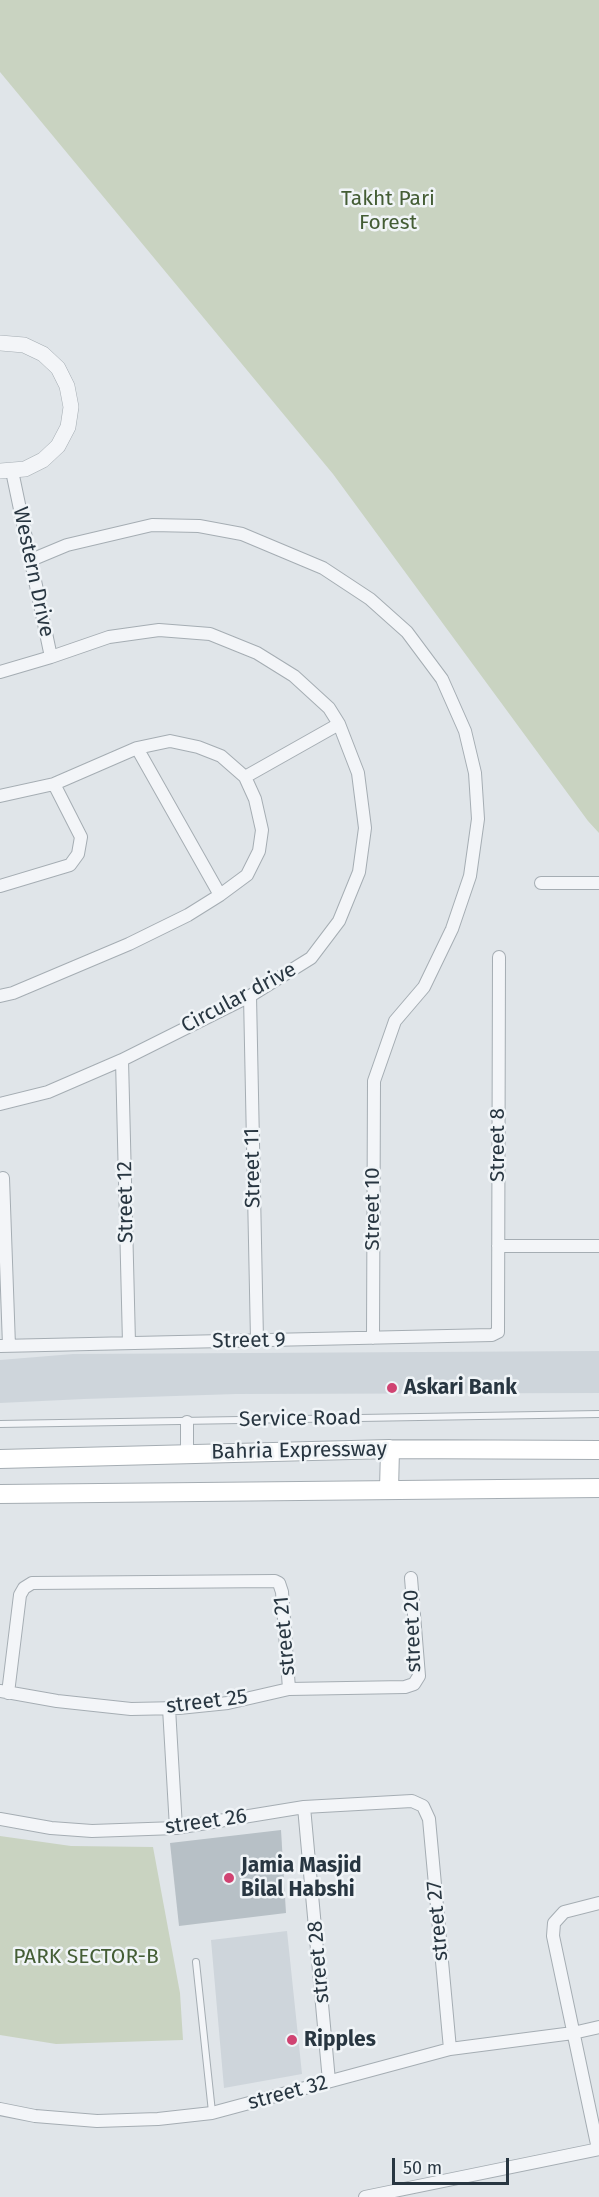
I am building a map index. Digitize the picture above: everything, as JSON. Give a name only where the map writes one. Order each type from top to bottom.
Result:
[{"type":"main road","name":"Bahria Expressway","points":[[0,1459],[390,1449],[599,1450]]},
{"type":"main road","points":[[389,1490],[390,1449]]},
{"type":"main road","name":"Bahria Expressway","points":[[0,1494],[599,1488]]},
{"type":"street","points":[[0,343],[24,345],[42,354],[58,368],[67,386],[71,407],[68,427],[58,446],[43,460],[25,469],[6,471]]},
{"type":"street","name":"Western Drive","points":[[0,672],[51,657],[31,560],[6,471]]},
{"type":"street","name":"Street 10","points":[[31,560],[67,544],[152,525],[199,526],[242,534],[322,568],[370,598],[408,632],[442,679],[465,731],[475,773],[478,819],[470,876],[452,929],[424,987],[395,1022],[374,1081],[373,1338]]},
{"type":"street","name":"Circular drive","points":[[0,1104],[48,1092],[122,1060],[250,996],[311,958],[339,921],[359,872],[365,828],[358,772],[339,724],[329,708],[294,676],[257,653],[210,634],[159,630],[109,637],[51,657]]},
{"type":"street","points":[[245,777],[339,724]]},
{"type":"street","points":[[0,796],[54,784],[137,748],[170,741],[198,747],[221,756],[245,777],[255,799],[262,830],[259,851],[248,875],[220,895],[188,915],[129,944],[13,993],[0,996]]},
{"type":"street","points":[[137,748],[220,895]]},
{"type":"street","points":[[0,886],[70,865],[78,854],[81,837],[54,784]]},
{"type":"street","points":[[541,883],[599,883]]},
{"type":"street","name":"Street 8","points":[[498,1332],[499,957]]},
{"type":"street","name":"Street 11","points":[[250,996],[257,1340]]},
{"type":"street","name":"Street 12","points":[[122,1060],[129,1343]]},
{"type":"street","points":[[3,1178],[4,1346]]},
{"type":"street","points":[[498,1246],[599,1246]]},
{"type":"street","name":"Street 9","points":[[4,1346],[492,1335],[498,1332]]},
{"type":"street","points":[[187,1422],[187,1454]]},
{"type":"street","name":"street 20","points":[[411,1578],[418,1676],[414,1684]]},
{"type":"street","name":"street 21","points":[[4,1692],[20,1595],[27,1584],[32,1582],[270,1580],[279,1583],[282,1592],[289,1689]]},
{"type":"street","name":"street 25","points":[[4,1692],[57,1701],[131,1709],[228,1703],[289,1689],[405,1687],[414,1684]]},
{"type":"street","points":[[169,1708],[176,1828]]},
{"type":"street","name":"street 26","points":[[0,1819],[51,1828],[92,1831],[176,1828],[304,1807],[412,1801]]},
{"type":"street","name":"street 27","points":[[412,1801],[423,1806],[429,1819],[450,2049]]},
{"type":"street","name":"street 28","points":[[304,1807],[330,2082]]},
{"type":"street","points":[[365,2197],[598,2149],[553,1936],[554,1923],[564,1912],[599,1903]]},
{"type":"street","name":"street 32","points":[[0,2109],[35,2116],[97,2121],[158,2119],[212,2113],[450,2049],[599,2028]]},
{"type":"lane","name":"Service Road","points":[[0,1424],[599,1414]]},
{"type":"lane","points":[[196,1962],[212,2113]]},
{"type":"shaded area","points":[[599,1351],[599,1393],[236,1394],[0,1403],[0,1360],[73,1354]]},
{"type":"shaded area","points":[[287,1931],[302,2074],[224,2088],[211,1940]]},
{"type":"green space","name":"Takht Pari Forest","points":[[0,0],[599,0],[599,833],[333,474],[0,72]]},
{"type":"green space","name":"PARK SECTOR-B","points":[[0,1836],[71,1846],[153,1847],[180,1993],[183,2040],[56,2044],[0,2035]]},
{"type":"building","name":"Jamia Masjid Bilal Habshi","points":[[281,1830],[286,1913],[179,1926],[170,1843]]},
{"type":"place","name":"Askari Bank","points":[[392,1388]]},
{"type":"place","name":"Jamia Masjid Bilal Habshi","points":[[229,1878]]},
{"type":"place","name":"Ripples","points":[[292,2040]]}]
